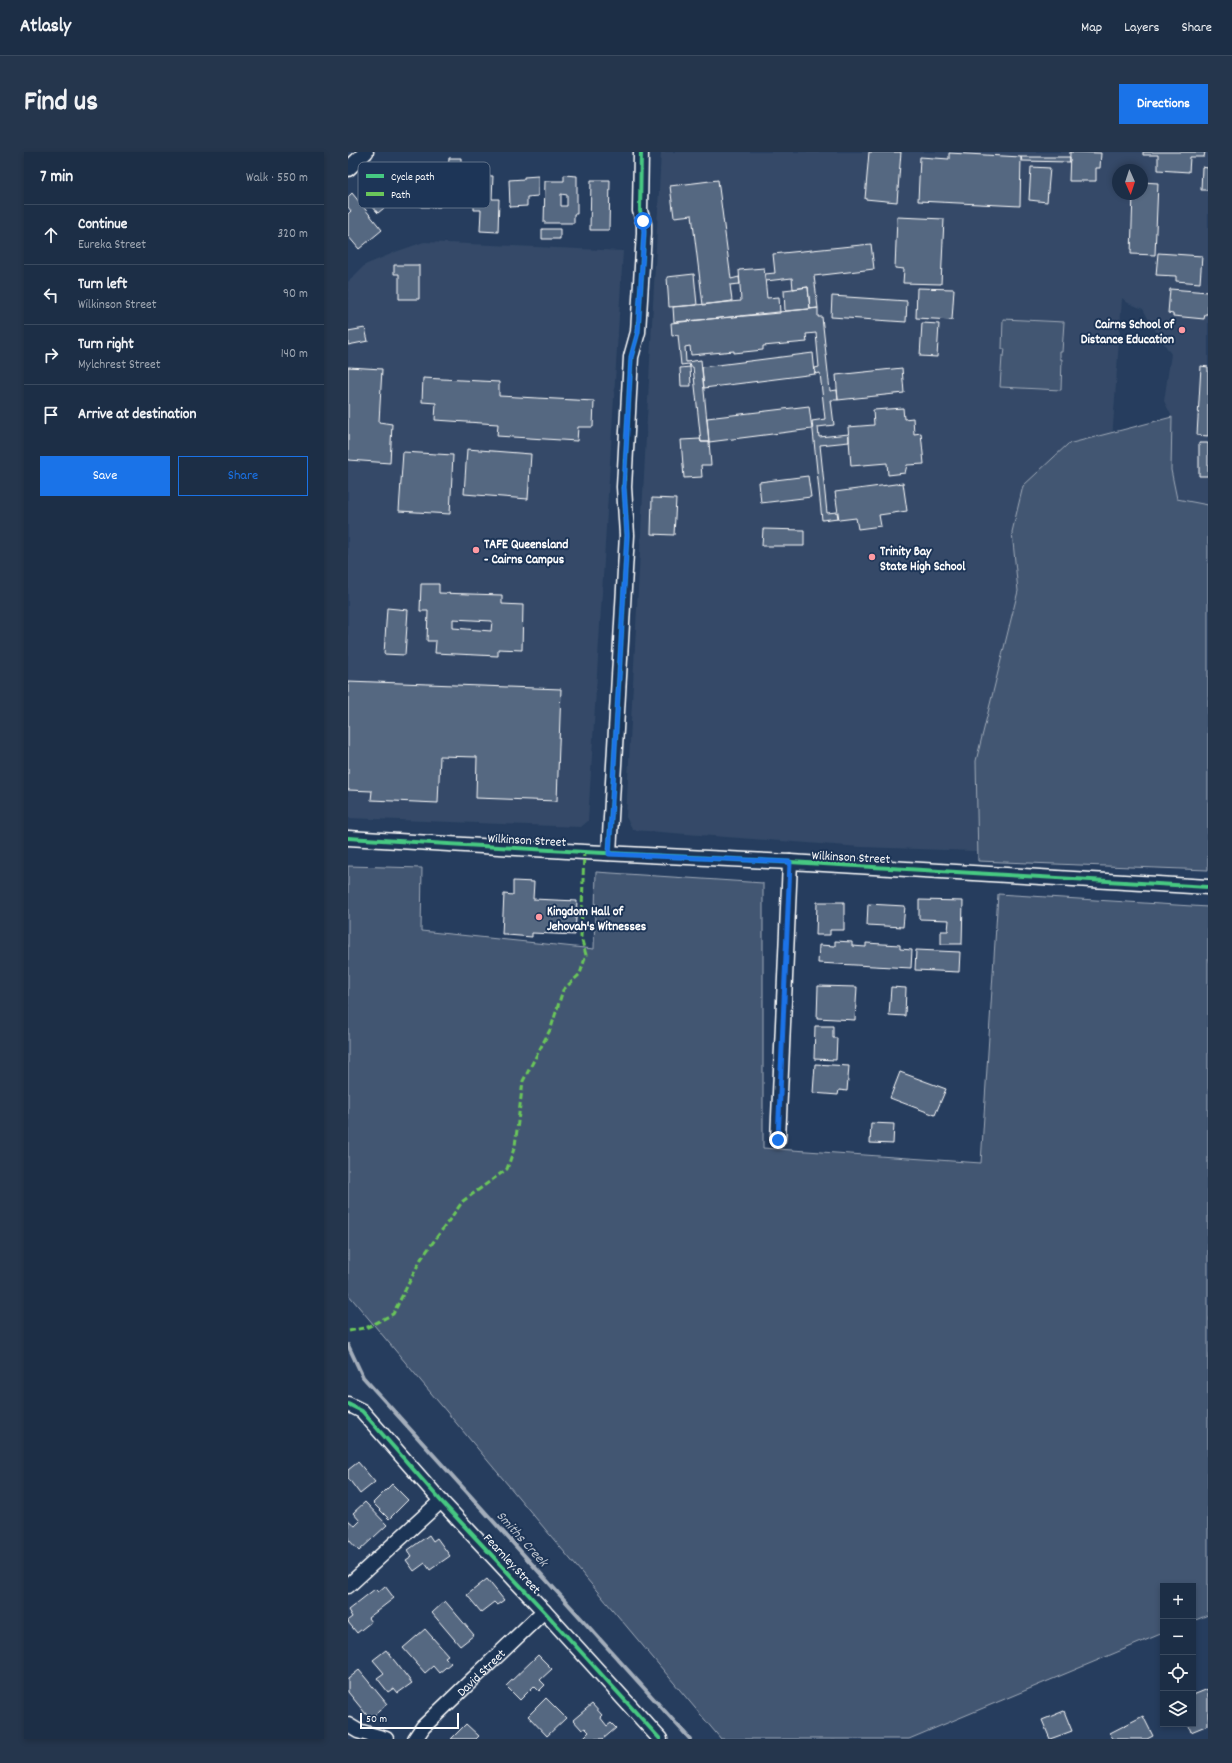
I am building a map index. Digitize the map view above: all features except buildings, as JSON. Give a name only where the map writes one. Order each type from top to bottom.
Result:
[{"type":"street","points":[[348,169],[366,152]]},
{"type":"street","points":[[609,854],[627,535],[624,487],[631,357],[638,332],[644,232],[644,224],[640,211],[641,152]]},
{"type":"street","name":"Wilkinson Street","points":[[348,838],[1208,887]]},
{"type":"street","points":[[778,1140],[790,862]]},
{"type":"street","name":"Fearnley Street","points":[[348,1404],[362,1412],[441,1501],[544,1611],[660,1739]]},
{"type":"street","points":[[348,1586],[441,1501]]},
{"type":"street","name":"David Street","points":[[416,1736],[544,1611]]},
{"type":"street","points":[[348,1725],[358,1731],[386,1739]]},
{"type":"shaded area","name":"Trinity Bay State High School","points":[[661,152],[1208,152],[1208,505],[1177,499],[1171,470],[1172,417],[1164,401],[1171,354],[1143,309],[1128,303],[1122,298],[1083,855],[861,847],[633,830],[626,817]]},
{"type":"shaded area","name":"TAFE Queensland - Cairns Campus","points":[[424,242],[623,251],[588,821],[581,827],[348,818],[348,282],[365,265]]},
{"type":"shaded area","points":[[1003,319],[1064,322],[1062,352],[1060,352],[1060,359],[1062,359],[1061,390],[1000,387],[1002,356],[1004,356],[1005,349],[1002,349]]},
{"type":"shaded area","points":[[1172,417],[1171,470],[1177,499],[1208,505],[1208,870],[978,861],[976,761],[1018,591],[1012,532],[1023,486],[1068,444]]},
{"type":"shaded area","points":[[348,866],[422,868],[421,931],[594,949],[596,872],[763,883],[763,1148],[981,1163],[998,894],[1208,907],[1208,1615],[1196,1620],[1196,1583],[1160,1583],[1160,1634],[909,1739],[721,1739],[348,1294]]},
{"type":"waterway","name":"Smiths Creek","points":[[348,1345],[363,1377],[690,1739]]},
{"type":"marked path","points":[[349,1331],[368,1327],[393,1314],[421,1259],[463,1201],[507,1169],[515,1146],[523,1081],[551,1028],[563,990],[580,974],[586,955],[581,937],[584,852]]},
{"type":"cycle path","points":[[609,853],[627,535],[624,487],[631,357],[638,332],[644,233],[644,224],[640,211],[641,152]]},
{"type":"cycle path","points":[[348,838],[1208,887]]},
{"type":"cycle path","points":[[348,1404],[362,1411],[441,1501],[544,1611],[660,1739]]},
{"type":"place","name":"Cairns School of Distance Education","points":[[1182,330]]},
{"type":"place","name":"TAFE Queensland - Cairns Campus","points":[[476,550]]},
{"type":"place","name":"Trinity Bay State High School","points":[[872,557]]},
{"type":"place","name":"Kingdom Hall of Jehovah's Witnesses","points":[[539,917]]},
{"type":"route","points":[[643,221],[644,232],[639,329],[631,357],[624,487],[627,535],[609,854],[790,862],[778,1140]]}]
